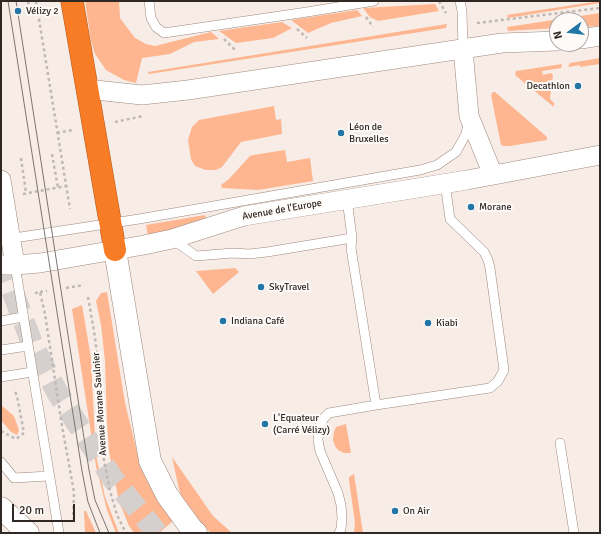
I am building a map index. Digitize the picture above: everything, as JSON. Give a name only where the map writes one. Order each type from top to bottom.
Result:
[{"type":"highway","points":[[72,1],[115,250]]},
{"type":"main road","points":[[115,250],[150,461],[167,495],[196,533]]},
{"type":"main road","points":[[1,508],[28,533]]},
{"type":"street","points":[[589,38],[600,36]]},
{"type":"street","points":[[86,89],[142,95],[188,90],[463,49],[502,44],[549,41]]},
{"type":"street","points":[[463,49],[469,116],[494,175]]},
{"type":"street","name":"Avenue de l'Europe","points":[[6,268],[172,239],[244,216],[494,175],[600,155]]},
{"type":"street","points":[[3,189],[6,268]]},
{"type":"lane","points":[[149,1],[151,18],[156,27],[164,33],[374,1]]},
{"type":"lane","points":[[460,1],[462,11],[463,49]]},
{"type":"lane","points":[[6,239],[110,224],[412,172],[432,167],[438,165],[456,152],[466,134],[469,116]]},
{"type":"lane","points":[[339,533],[342,518],[341,505],[338,493],[320,451],[318,440],[319,427],[329,413],[490,388],[498,381],[504,370],[488,260],[484,252],[450,219],[445,183]]},
{"type":"lane","points":[[347,199],[352,238],[351,248],[376,405]]},
{"type":"lane","points":[[172,239],[196,256],[267,252],[352,238]]},
{"type":"lane","points":[[6,268],[24,317],[59,533]]},
{"type":"lane","points":[[1,321],[24,317]]},
{"type":"lane","points":[[1,350],[28,346]]},
{"type":"lane","points":[[1,377],[32,372]]},
{"type":"lane","points":[[560,443],[574,533]]},
{"type":"lane","points":[[1,462],[14,478],[49,476]]},
{"type":"path","points":[[28,1],[29,7]]},
{"type":"path","points":[[36,1],[70,209]]},
{"type":"path","points":[[439,1],[447,14]]},
{"type":"path","points":[[52,154],[58,188]]},
{"type":"path","points":[[22,158],[26,193]]},
{"type":"path","points":[[3,189],[26,193],[66,186]]},
{"type":"path","points":[[66,288],[84,285]]},
{"type":"path","points":[[40,292],[47,291]]},
{"type":"path","name":"Avenue Morane Saulnier","points":[[88,297],[96,337],[102,450],[110,491],[117,515],[126,533]]},
{"type":"shaded area","points":[[1,1],[600,1],[600,533],[1,533]]},
{"type":"shaded area","points":[[85,1],[119,1],[120,18],[135,38],[146,44],[155,46],[211,32],[219,39],[194,42],[170,54],[142,58],[136,83],[124,80],[106,70],[95,54],[91,41]]},
{"type":"shaded area","points":[[600,1],[600,3],[508,18],[507,15]]},
{"type":"shaded area","points":[[435,4],[439,11],[378,21],[370,17],[363,8]]},
{"type":"shaded area","points":[[357,10],[362,16],[331,23],[308,33],[291,20]]},
{"type":"shaded area","points":[[600,13],[600,26],[589,27],[589,15]]},
{"type":"shaded area","points":[[549,21],[549,28],[508,31],[507,27]]},
{"type":"shaded area","points":[[282,22],[292,28],[273,38],[236,43],[219,31]]},
{"type":"shaded area","points":[[447,24],[446,28],[149,74],[148,72]]},
{"type":"shaded area","points":[[600,58],[600,64],[568,67],[570,63]]},
{"type":"shaded area","points":[[562,64],[561,68],[542,71],[543,75],[551,73],[553,75],[550,99],[554,103],[554,107],[515,75],[516,71]]},
{"type":"shaded area","points":[[495,92],[547,137],[547,140],[510,146],[501,145],[491,95]]},
{"type":"shaded area","points":[[274,106],[276,120],[281,119],[282,134],[241,142],[222,167],[216,170],[206,170],[195,166],[191,159],[188,140],[192,127],[199,120]]},
{"type":"shaded area","points":[[285,150],[287,162],[310,158],[313,181],[258,190],[222,188],[221,185],[229,179],[250,156]]},
{"type":"shaded area","points":[[205,215],[206,218],[165,232],[148,236],[146,225]]},
{"type":"shaded area","points":[[235,268],[239,272],[213,294],[196,271]]},
{"type":"shaded area","points":[[107,292],[125,403],[138,456],[173,521],[159,533],[134,533],[129,526],[119,501],[109,451],[105,361],[101,325],[96,301],[101,293]]},
{"type":"shaded area","points":[[82,305],[91,358],[97,460],[105,497],[119,533],[116,533],[107,510],[96,466],[72,309]]},
{"type":"shaded area","points":[[1,405],[14,416],[19,430],[17,435],[11,432],[1,420]]},
{"type":"shaded area","points":[[346,424],[351,453],[344,453],[338,450],[333,440],[336,427]]},
{"type":"shaded area","points":[[172,457],[213,516],[232,533],[211,533],[194,516],[184,503],[179,489]]},
{"type":"shaded area","points":[[354,474],[363,533],[354,533],[355,523],[349,477]]},
{"type":"shaded area","points":[[84,511],[86,511],[96,533],[85,533]]},
{"type":"tunnel","points":[[1,260],[33,346],[57,392],[113,479],[157,533]]},
{"type":"tram line","points":[[8,1],[82,471],[88,502],[100,533]]},
{"type":"tram line","points":[[16,1],[89,470],[95,500],[109,533]]},
{"type":"place","name":"Vélizy 2","points":[[18,11]]},
{"type":"place","name":"Decathlon","points":[[578,86]]},
{"type":"place","name":"Léon de Bruxelles","points":[[341,133]]},
{"type":"place","name":"Morane","points":[[471,207]]},
{"type":"place","name":"SkyTravel","points":[[261,287]]},
{"type":"place","name":"Indiana Café","points":[[223,321]]},
{"type":"place","name":"Kiabi","points":[[428,323]]},
{"type":"place","name":"L'Equateur (Carré Vélizy)","points":[[265,424]]},
{"type":"place","name":"On Air","points":[[395,511]]}]
